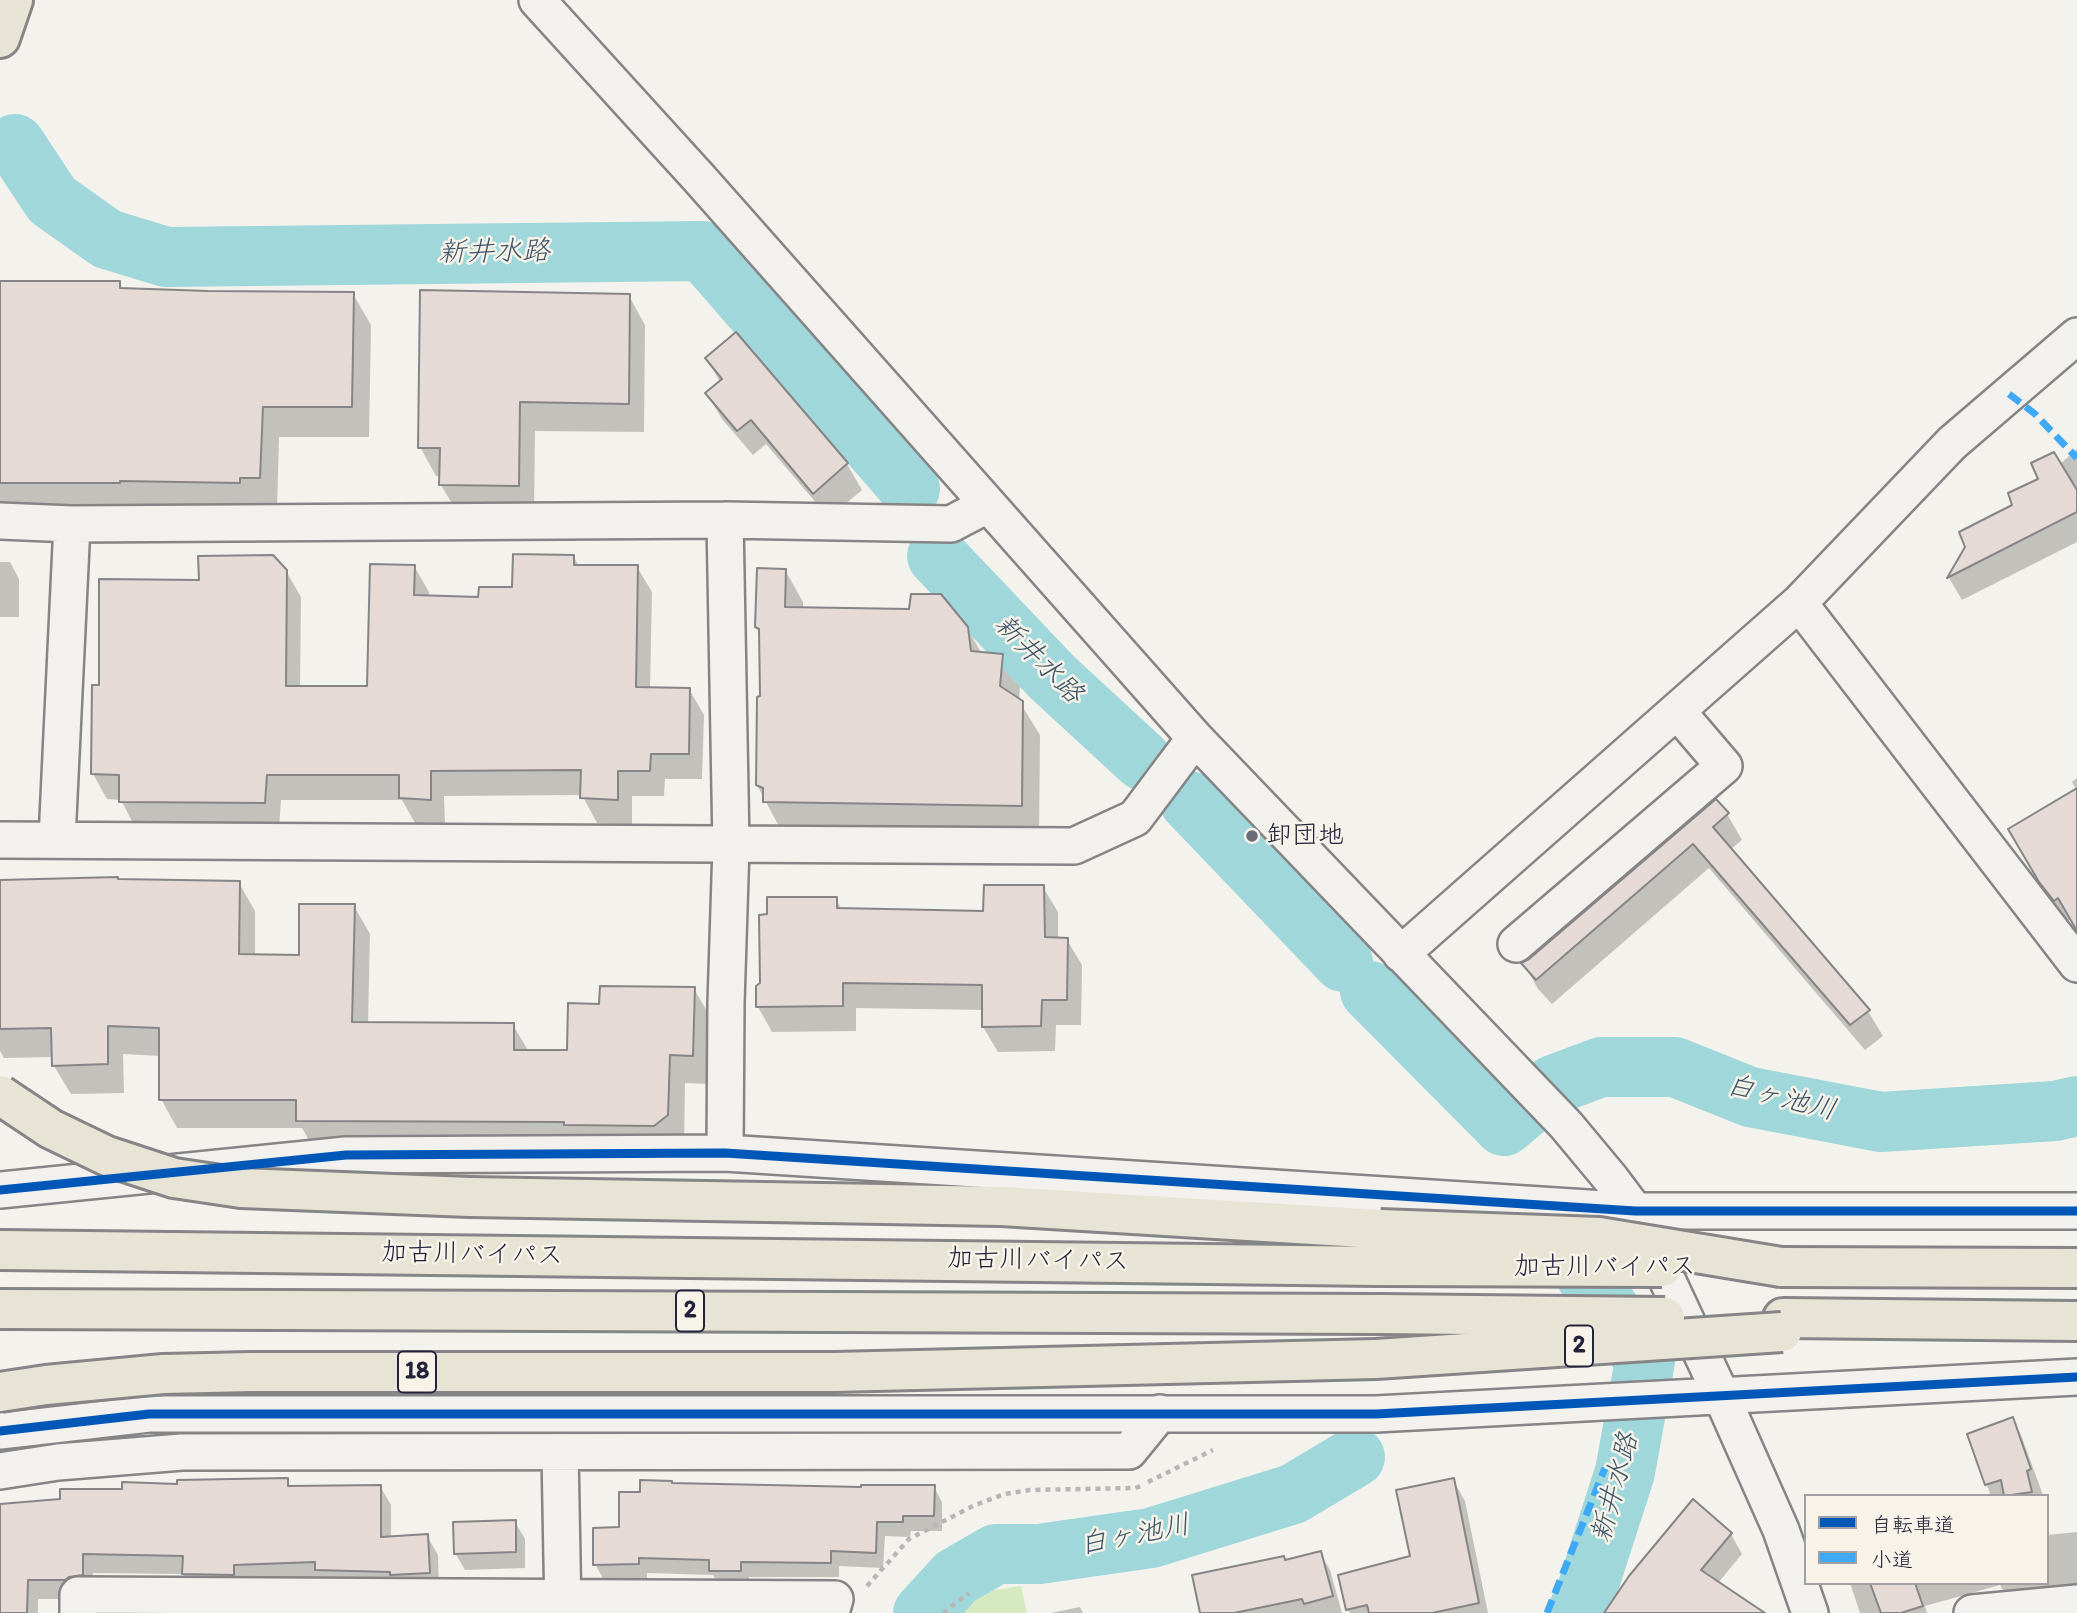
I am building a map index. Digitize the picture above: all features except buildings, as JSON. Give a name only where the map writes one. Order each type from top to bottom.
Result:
[{"type":"main road","points":[[0,38],[13,0]]},
{"type":"main road","points":[[0,1094],[51,1129],[107,1156],[174,1178],[241,1188],[470,1197],[1001,1206],[1380,1247]]},
{"type":"main road","name":"加古川バイパス","points":[[0,1250],[1380,1247],[1781,1267],[2077,1268]]},
{"type":"main road","name":"加古川バイパス","points":[[0,1309],[1380,1314],[1783,1325],[2077,1321]]},
{"type":"main road","name":"2","points":[[834,1372],[1376,1359],[1783,1325]]},
{"type":"main road","name":"18","points":[[0,1392],[163,1374],[238,1372],[834,1372]]},
{"type":"street","points":[[537,0],[699,178],[1195,738],[1566,1125],[1635,1211],[1781,1530],[1810,1613]]},
{"type":"street","points":[[1401,954],[1799,603],[1952,443],[2077,336]]},
{"type":"street","points":[[0,521],[72,524],[725,520],[951,524],[986,505]]},
{"type":"street","points":[[725,520],[731,846],[726,1003],[726,1153]]},
{"type":"street","points":[[57,839],[72,524]]},
{"type":"street","points":[[1799,603],[2077,964]]},
{"type":"street","points":[[1516,944],[1724,766],[1677,711]]},
{"type":"street","points":[[0,840],[1074,846],[1135,818],[1195,738]]},
{"type":"street","points":[[0,1190],[346,1155],[726,1153],[1635,1211],[2077,1211]]},
{"type":"street","points":[[0,1431],[149,1414],[1376,1414],[2077,1377]]},
{"type":"street","points":[[0,1471],[58,1462],[182,1452],[1129,1451],[1160,1413]]},
{"type":"street","points":[[560,1452],[563,1605]]},
{"type":"street","points":[[78,1613],[78,1595],[563,1605],[835,1600],[831,1613]]},
{"type":"street","points":[[1972,1613],[2031,1610],[2077,1603]]},
{"type":"path","points":[[861,1594],[909,1539],[975,1505],[1005,1494],[1030,1490],[1135,1488],[1217,1447]]},
{"type":"path","points":[[943,1613],[969,1593]]},
{"type":"green space","points":[[1021,1586],[1027,1613],[952,1613],[959,1606],[988,1591]]},
{"type":"waterway","name":"新井水路","points":[[15,144],[52,200],[107,239],[166,257],[703,251],[910,489]]},
{"type":"waterway","name":"新井水路","points":[[937,556],[1052,677],[1142,760]]},
{"type":"waterway","name":"新井水路","points":[[1189,801],[1343,962]]},
{"type":"waterway","name":"白ヶ池川","points":[[1370,991],[1504,1126],[1553,1085],[1601,1067],[1675,1067],[1750,1097],[1881,1122],[2055,1111],[2077,1106]]},
{"type":"waterway","name":"新井水路","points":[[1530,1250],[1572,1255],[1645,1361],[1625,1472],[1577,1613]]},
{"type":"waterway","name":"白ヶ池川","points":[[923,1613],[956,1577],[996,1554],[1039,1554],[1151,1538],[1293,1494],[1355,1457]]},
{"type":"marked path","points":[[2009,394],[2035,414],[2077,458]]},
{"type":"marked path","points":[[1547,1613],[1605,1468]]},
{"type":"cycle path","points":[[0,1190],[346,1155],[725,1153],[1635,1211],[2077,1211]]},
{"type":"cycle path","points":[[0,1431],[149,1414],[1376,1414],[2077,1377]]},
{"type":"place","name":"卸団地","points":[[1252,836]]}]
